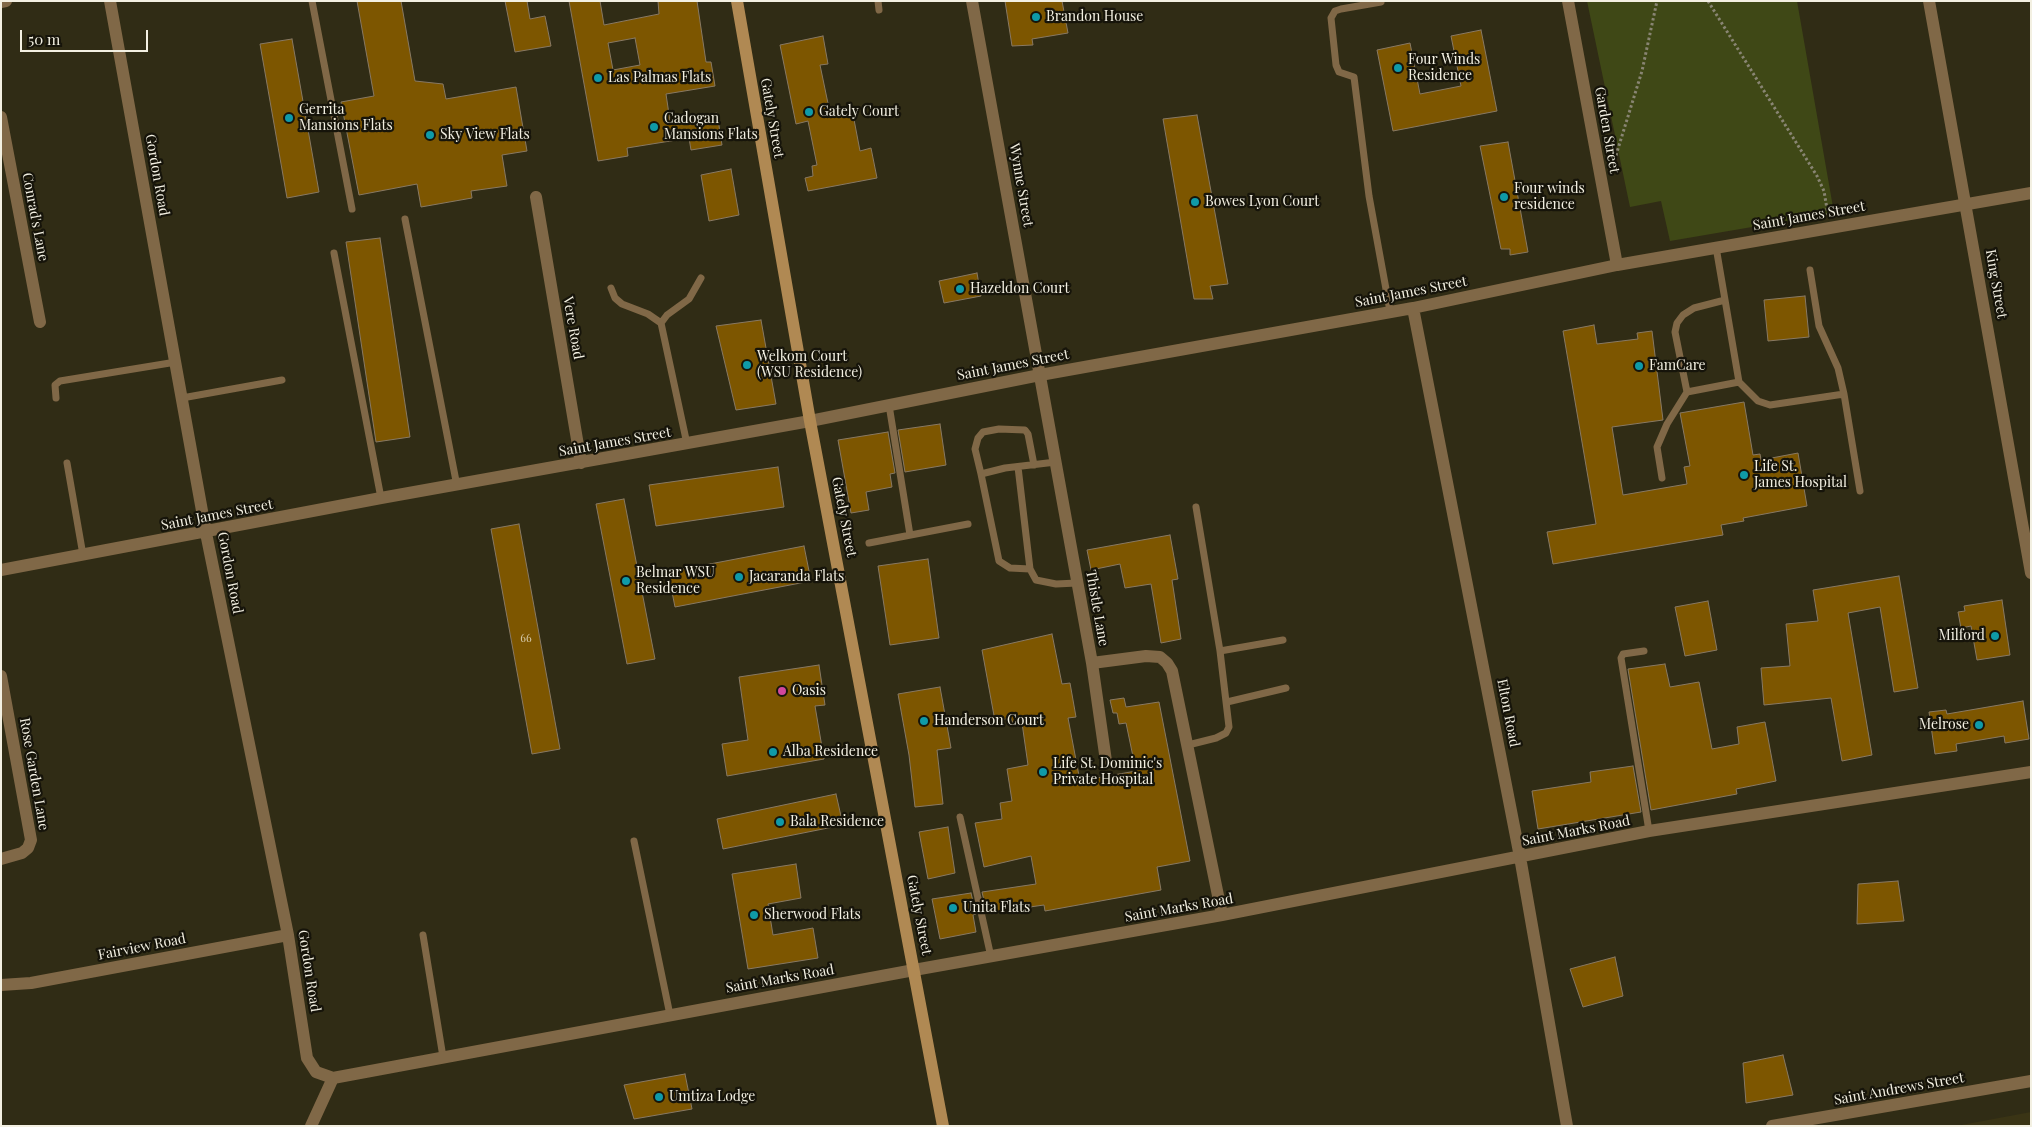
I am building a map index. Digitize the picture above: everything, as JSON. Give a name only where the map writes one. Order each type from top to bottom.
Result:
[{"type":"street","points":[[1,2],[6,1]]},
{"type":"street","name":"Gordon Road","points":[[110,1],[206,533],[288,935],[307,1058],[316,1072],[333,1078]]},
{"type":"street","name":"Gately Street","points":[[736,1],[810,421],[943,1126]]},
{"type":"street","name":"Wynne Street","points":[[972,1],[1040,375]]},
{"type":"street","name":"Garden Street","points":[[1568,1],[1617,265]]},
{"type":"street","name":"King Street","points":[[1929,1],[1967,204],[2031,573]]},
{"type":"street","name":"Conrad's Lane","points":[[1,117],[40,322]]},
{"type":"street","name":"Saint James Street","points":[[1,570],[206,533],[381,498],[688,444],[1040,375],[1413,308],[1617,265],[2031,193]]},
{"type":"street","name":"Vere Road","points":[[536,198],[581,463]]},
{"type":"street","name":"Elton Road","points":[[1413,308],[1520,857],[1568,1126]]},
{"type":"street","name":"Thistle Lane","points":[[1040,375],[1092,663],[1146,656],[1160,657],[1167,663],[1176,684],[1222,915]]},
{"type":"street","points":[[1092,663],[1106,761]]},
{"type":"street","name":"Rose Garden Lane","points":[[1,676],[31,840],[28,848],[22,854],[1,859]]},
{"type":"street","name":"Saint Marks Road","points":[[333,1078],[1222,915],[1649,832],[2031,772]]},
{"type":"street","name":"Fairview Road","points":[[1,985],[31,983],[288,935]]},
{"type":"street","points":[[311,1126],[333,1078]]},
{"type":"street","name":"Saint Andrews Street","points":[[1772,1126],[2031,1081]]},
{"type":"lane","points":[[312,1],[352,209]]},
{"type":"lane","points":[[878,1],[879,10]]},
{"type":"lane","points":[[1381,2],[1341,9],[1335,11],[1331,18],[1336,65],[1339,72],[1354,77],[1369,196],[1390,311]]},
{"type":"lane","points":[[405,219],[457,486]]},
{"type":"lane","points":[[1716,247],[1739,382],[1758,401],[1770,405],[1844,394]]},
{"type":"lane","points":[[334,253],[381,498]]},
{"type":"lane","points":[[1810,270],[1819,326],[1838,368],[1844,394],[1860,491]]},
{"type":"lane","points":[[661,323],[667,315],[689,299],[701,278]]},
{"type":"lane","points":[[611,288],[615,298],[622,304],[648,314],[661,323],[688,444]]},
{"type":"lane","points":[[1662,478],[1658,448],[1667,424],[1687,392],[1675,332],[1677,323],[1683,315],[1694,308],[1725,300]]},
{"type":"lane","points":[[56,398],[54,385],[60,381],[176,362]]},
{"type":"lane","points":[[182,398],[282,380]]},
{"type":"lane","points":[[1687,392],[1739,382]]},
{"type":"lane","points":[[889,406],[910,535]]},
{"type":"lane","points":[[1030,569],[1010,568],[999,561],[976,449],[978,438],[983,432],[999,429],[1025,430],[1028,434],[1034,465]]},
{"type":"lane","points":[[981,474],[1018,466],[1056,462]]},
{"type":"lane","points":[[67,463],[83,555]]},
{"type":"lane","points":[[1018,466],[1030,569],[1036,580],[1056,584],[1077,583]]},
{"type":"lane","points":[[1188,745],[1226,733],[1229,727],[1220,651],[1196,507]]},
{"type":"lane","points":[[869,543],[968,524]]},
{"type":"lane","points":[[1220,651],[1283,640]]},
{"type":"lane","points":[[1644,651],[1623,654],[1621,658],[1649,832]]},
{"type":"lane","points":[[1227,702],[1286,688]]},
{"type":"lane","points":[[960,817],[991,957]]},
{"type":"lane","points":[[634,841],[670,1015]]},
{"type":"lane","points":[[423,936],[443,1057]]},
{"type":"path","points":[[1612,169],[1642,71],[1657,1]]},
{"type":"path","points":[[1708,1],[1817,176],[1824,191],[1831,227]]},
{"type":"shaded area","points":[[2031,1112],[2031,1126],[1956,1126]]},
{"type":"green space","points":[[1587,1],[1797,1],[1834,213],[1670,241],[1661,201],[1630,207]]},
{"type":"building","points":[[357,1],[401,1],[415,81],[443,84],[446,99],[516,87],[527,151],[502,155],[507,186],[471,191],[472,198],[421,207],[417,184],[359,195],[341,102],[374,96]]},
{"type":"building","points":[[505,1],[527,1],[530,19],[545,16],[551,46],[515,52]]},
{"type":"building","points":[[569,1],[600,1],[604,25],[659,14],[658,1],[697,1],[706,62],[711,62],[715,86],[666,94],[670,121],[717,113],[722,145],[691,150],[689,138],[627,148],[628,156],[598,161]],"holes":[[[635,38],[640,65],[613,70],[608,43]]]},
{"type":"building","name":"Brandon House","points":[[1005,1],[1062,1],[1068,33],[1032,39],[1033,45],[1012,46]]},
{"type":"building","name":"Four Winds Residence","points":[[1481,30],[1497,111],[1393,131],[1377,50],[1410,43],[1420,94],[1461,86],[1451,36]]},
{"type":"building","name":"Gately Court","points":[[823,36],[828,64],[820,65],[830,113],[852,109],[860,151],[871,148],[877,178],[808,191],[805,178],[813,176],[812,166],[817,165],[808,121],[796,124],[780,45]]},
{"type":"building","name":"Gerrita Mansions Flats","points":[[292,39],[319,192],[287,198],[260,44]]},
{"type":"building","name":"Bowes Lyon Court","points":[[1197,115],[1228,284],[1210,286],[1213,299],[1194,299],[1163,119]]},
{"type":"building","name":"Four winds residence","points":[[1508,142],[1528,252],[1510,255],[1510,249],[1501,249],[1480,146]]},
{"type":"building","points":[[731,169],[739,215],[709,221],[701,175]]},
{"type":"building","points":[[380,238],[410,437],[376,442],[346,242]]},
{"type":"building","name":"Hazeldon Court","points":[[977,273],[981,296],[944,303],[939,281]]},
{"type":"building","points":[[1805,296],[1809,337],[1768,341],[1764,300]]},
{"type":"building","name":"Welkom Court (WSU Residence)","points":[[761,320],[776,404],[736,410],[716,326]]},
{"type":"building","points":[[1594,325],[1597,344],[1638,339],[1637,333],[1652,331],[1663,420],[1612,427],[1623,495],[1687,484],[1684,467],[1690,466],[1680,413],[1744,402],[1753,455],[1760,454],[1761,460],[1798,453],[1807,506],[1743,518],[1744,521],[1721,525],[1723,535],[1553,564],[1547,532],[1596,524],[1563,331]]},
{"type":"building","points":[[940,424],[946,465],[905,472],[898,430]]},
{"type":"building","points":[[888,432],[895,473],[890,474],[892,487],[866,492],[869,510],[851,513],[838,440]]},
{"type":"building","points":[[778,467],[784,507],[656,526],[649,485]]},
{"type":"building","name":"Belmar WSU Residence","points":[[624,499],[655,659],[627,664],[596,504]]},
{"type":"building","points":[[519,524],[560,749],[532,754],[491,529]]},
{"type":"building","points":[[1170,535],[1178,579],[1172,580],[1181,639],[1161,643],[1151,584],[1125,588],[1120,564],[1091,570],[1087,550]]},
{"type":"building","name":"Jacaranda Flats","points":[[804,546],[811,581],[675,607],[668,572]]},
{"type":"building","points":[[928,559],[939,638],[890,645],[878,566]]},
{"type":"building","points":[[1899,576],[1918,688],[1894,692],[1880,607],[1848,613],[1872,755],[1842,761],[1831,698],[1764,705],[1761,668],[1790,666],[1786,624],[1818,621],[1813,590]]},
{"type":"building","name":"Milford","points":[[2002,600],[2010,655],[1977,660],[1971,626],[1961,628],[1958,612],[1965,611],[1964,606]]},
{"type":"building","points":[[1708,601],[1717,650],[1685,656],[1675,607]]},
{"type":"building","name":"Life St. Dominic's Private Hospital","points":[[1052,634],[1062,684],[1070,683],[1076,717],[1068,718],[1080,781],[1136,771],[1126,723],[1119,724],[1117,713],[1113,713],[1110,700],[1124,698],[1126,707],[1159,702],[1190,861],[1157,867],[1161,890],[1045,911],[1044,905],[987,913],[982,892],[1036,884],[1031,856],[984,867],[975,823],[1002,819],[1000,803],[1012,801],[1007,769],[1028,765],[1022,723],[1013,724],[1011,718],[995,721],[982,650]]},
{"type":"building","points":[[1665,664],[1670,687],[1699,682],[1712,749],[1739,744],[1737,727],[1765,722],[1776,781],[1736,789],[1737,794],[1651,810],[1628,669]]},
{"type":"building","points":[[819,665],[825,705],[815,706],[824,759],[727,776],[722,744],[748,740],[739,677]]},
{"type":"building","name":"Handerson Court","points":[[940,687],[951,748],[937,750],[943,804],[915,807],[909,755],[898,694]]},
{"type":"building","name":"Melrose","points":[[2023,701],[2029,739],[2005,743],[2004,736],[1956,744],[1957,751],[1935,754],[1929,712],[1946,710],[1947,714]]},
{"type":"building","points":[[1633,766],[1641,812],[1538,829],[1532,791],[1591,782],[1590,772]]},
{"type":"building","name":"Bala Residence","points":[[836,794],[843,825],[723,849],[717,819]]},
{"type":"building","points":[[948,827],[955,873],[928,879],[919,832]]},
{"type":"building","name":"Sherwood Flats","points":[[796,864],[801,898],[768,904],[773,935],[813,928],[818,958],[748,969],[732,874]]},
{"type":"building","points":[[1898,881],[1904,921],[1857,924],[1858,884]]},
{"type":"building","name":"Unita Flats","points":[[971,893],[976,914],[973,915],[976,932],[940,939],[932,899]]},
{"type":"building","points":[[1615,957],[1623,996],[1583,1007],[1570,969]]},
{"type":"building","points":[[1783,1055],[1793,1095],[1746,1103],[1743,1063]]},
{"type":"building","name":"Umtiza Lodge","points":[[685,1074],[692,1109],[634,1119],[624,1085]]},
{"type":"place","name":"Brandon House","points":[[1036,17]]},
{"type":"place","name":"Four Winds Residence","points":[[1398,68]]},
{"type":"place","name":"Las Palmas Flats","points":[[598,78]]},
{"type":"place","name":"Gately Court","points":[[809,112]]},
{"type":"place","name":"Gerrita Mansions Flats","points":[[289,118]]},
{"type":"place","name":"Cadogan Mansions Flats","points":[[654,127]]},
{"type":"place","name":"Sky View Flats","points":[[430,135]]},
{"type":"place","name":"Four winds residence","points":[[1504,197]]},
{"type":"place","name":"Bowes Lyon Court","points":[[1195,202]]},
{"type":"place","name":"Hazeldon Court","points":[[960,289]]},
{"type":"place","name":"Welkom Court (WSU Residence)","points":[[747,365]]},
{"type":"place","name":"FamCare","points":[[1639,366]]},
{"type":"place","name":"Life St. James Hospital","points":[[1744,475]]},
{"type":"place","name":"Jacaranda Flats","points":[[739,577]]},
{"type":"place","name":"Belmar WSU Residence","points":[[626,581]]},
{"type":"place","name":"Milford","points":[[1995,636]]},
{"type":"place","name":"Oasis","points":[[782,691]]},
{"type":"place","name":"Handerson Court","points":[[924,721]]},
{"type":"place","name":"Melrose","points":[[1979,725]]},
{"type":"place","name":"Alba Residence","points":[[773,752]]},
{"type":"place","name":"Life St. Dominic's Private Hospital","points":[[1043,772]]},
{"type":"place","name":"Bala Residence","points":[[780,822]]},
{"type":"place","name":"Unita Flats","points":[[953,908]]},
{"type":"place","name":"Sherwood Flats","points":[[754,915]]},
{"type":"place","name":"Umtiza Lodge","points":[[659,1097]]}]
